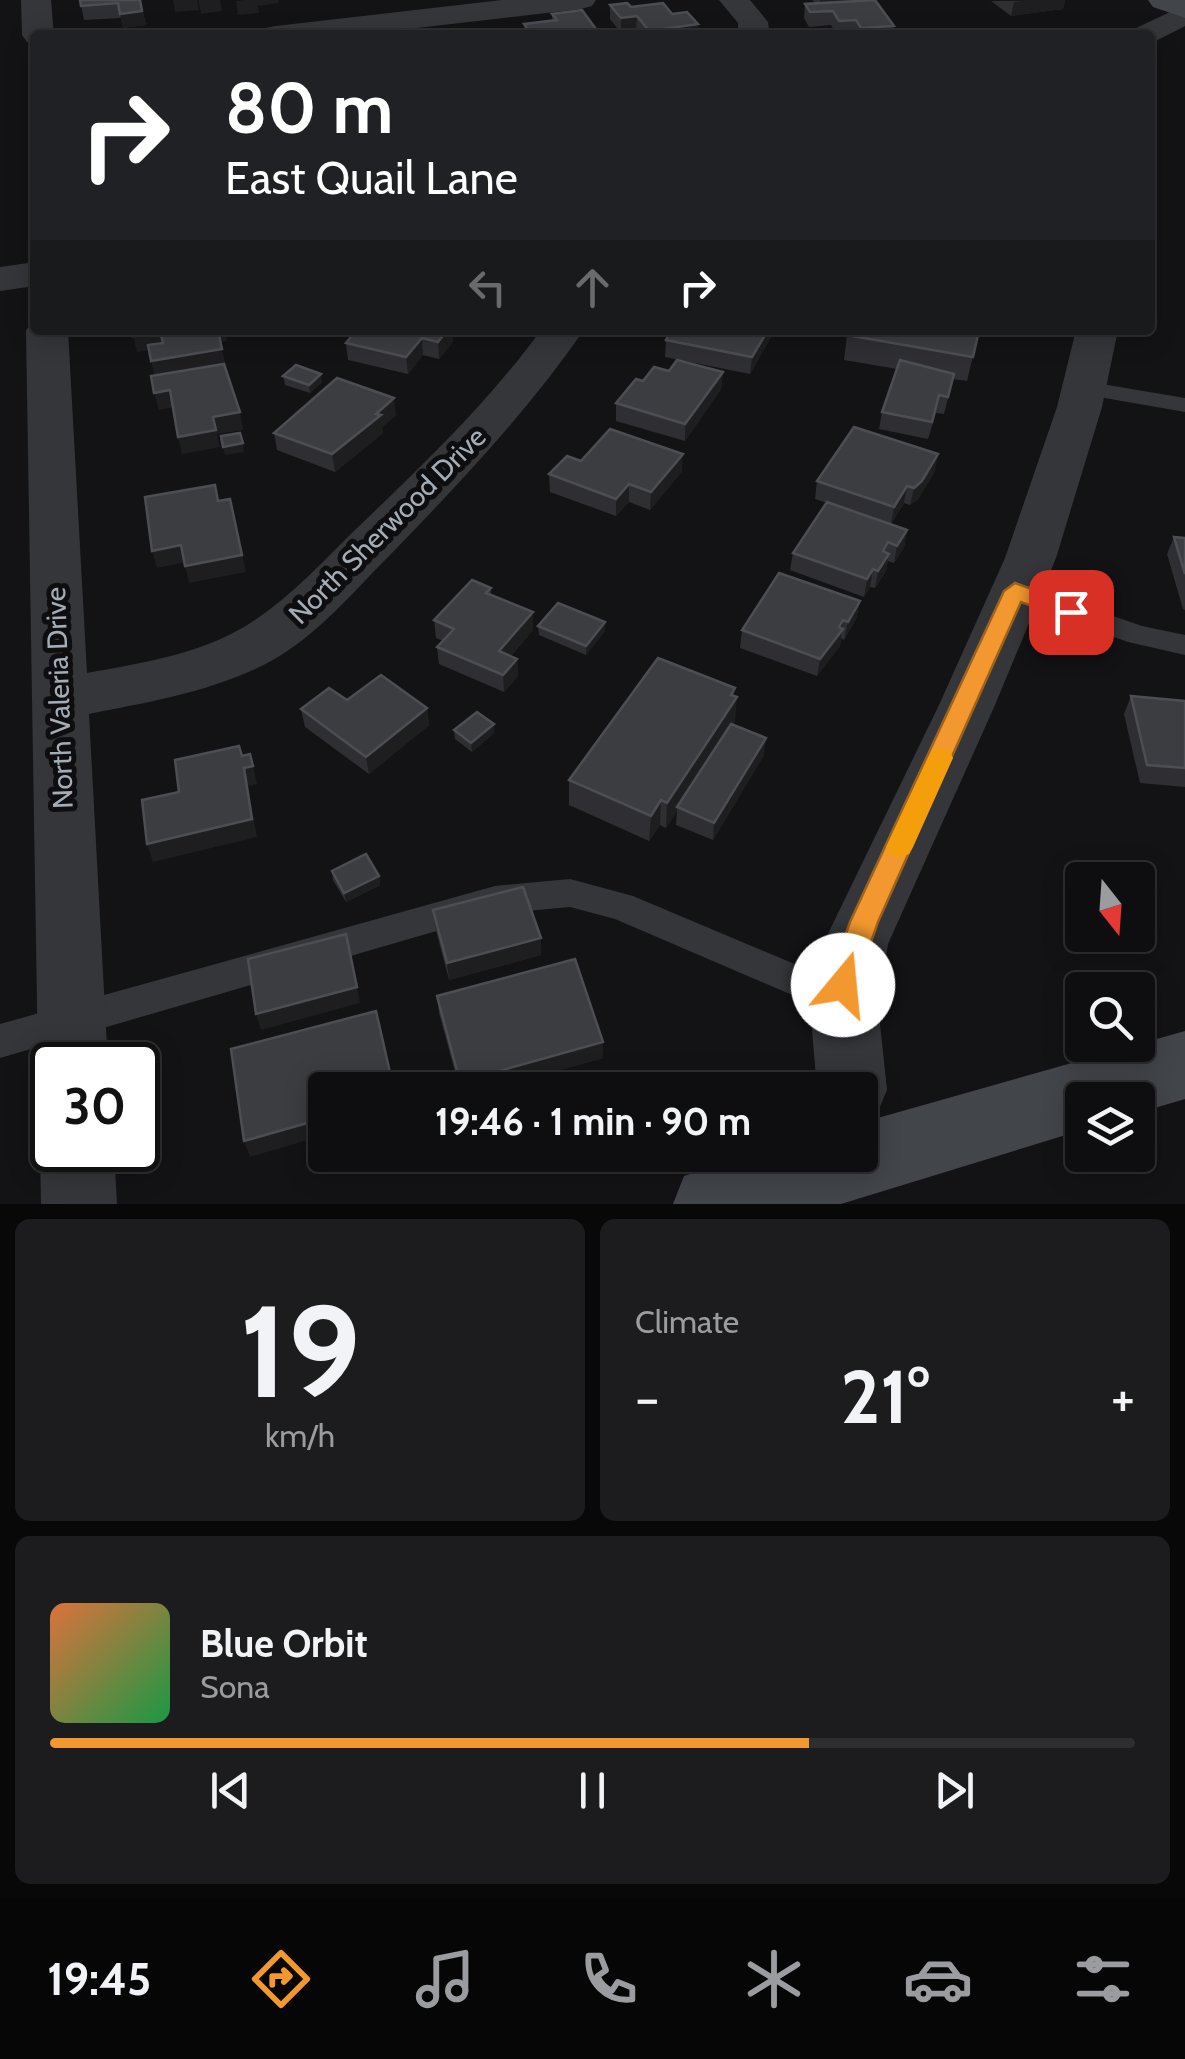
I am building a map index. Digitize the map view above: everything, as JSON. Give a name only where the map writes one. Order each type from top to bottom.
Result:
[{"type":"main road","points":[[1164,0],[1185,12]]},
{"type":"main road","points":[[878,1125],[1185,1065]]},
{"type":"main road","points":[[712,1204],[775,1172]]},
{"type":"street","points":[[36,0],[38,30]]},
{"type":"street","points":[[319,30],[580,0]]},
{"type":"street","points":[[734,0],[753,22],[754,30]]},
{"type":"street","points":[[1155,30],[1185,12]]},
{"type":"street","points":[[0,279],[30,275]]},
{"type":"street","name":"North Valeria Drive","points":[[47,335],[72,1042]]},
{"type":"street","name":"North Sherwood Drive","points":[[59,699],[192,670],[250,648],[290,622],[486,428],[529,378],[559,335]]},
{"type":"street","points":[[851,1072],[841,1000],[845,972],[1049,506],[1096,335]]},
{"type":"street","points":[[78,1172],[79,1204]]},
{"type":"lane","points":[[1084,388],[1185,404]]},
{"type":"lane","points":[[1015,591],[1138,635],[1185,645]]},
{"type":"lane","points":[[75,1042],[495,900],[570,894],[621,906],[841,1000]]},
{"type":"lane","points":[[0,1041],[36,1042]]},
{"type":"building","points":[[80,0],[140,0],[142,11],[120,14],[118,3],[81,6]]},
{"type":"building","points":[[875,0],[894,26],[861,28],[856,20],[839,21],[833,11],[810,12],[805,4]]},
{"type":"building","points":[[663,3],[672,14],[687,12],[698,24],[648,30],[637,16],[621,18],[610,5]]},
{"type":"building","points":[[582,10],[596,29],[528,30],[524,24],[557,20],[552,14]]},
{"type":"building","points":[[161,335],[219,335],[222,349],[151,361],[148,345],[163,343]]},
{"type":"building","points":[[353,335],[443,335],[438,342],[422,338],[406,357],[346,343]]},
{"type":"building","points":[[668,335],[765,335],[752,357],[666,340]]},
{"type":"building","points":[[847,335],[978,335],[973,357]]},
{"type":"building","points":[[677,360],[723,372],[685,424],[616,403],[636,379],[643,381],[654,367],[669,371]]},
{"type":"building","points":[[900,360],[954,374],[948,397],[939,395],[932,422],[882,412]]},
{"type":"building","points":[[224,364],[240,412],[213,417],[216,430],[178,437],[170,390],[154,393],[151,376]]},
{"type":"building","points":[[296,365],[321,374],[309,385],[283,376]]},
{"type":"building","points":[[337,378],[394,398],[376,414],[381,415],[332,454],[274,433]]},
{"type":"building","points":[[854,427],[938,454],[922,481],[914,488],[907,486],[894,507],[817,481]]},
{"type":"building","points":[[610,429],[683,454],[651,492],[629,484],[616,499],[549,474],[567,456],[581,461]]},
{"type":"building","points":[[240,433],[243,443],[223,447],[221,436]]},
{"type":"building","points":[[215,485],[218,501],[230,499],[242,555],[185,566],[181,545],[152,551],[145,497]]},
{"type":"building","points":[[827,502],[907,530],[897,546],[888,542],[883,551],[889,554],[867,579],[793,553]]},
{"type":"building","points":[[1174,537],[1185,538],[1185,574]]},
{"type":"building","points":[[779,573],[860,601],[848,622],[843,620],[839,627],[843,629],[820,659],[742,630]]},
{"type":"building","points":[[472,580],[491,588],[486,593],[533,612],[499,651],[517,659],[503,675],[437,647],[454,629],[434,620]]},
{"type":"building","points":[[558,603],[605,622],[586,646],[538,626]]},
{"type":"building","points":[[658,658],[735,688],[731,695],[737,697],[667,803],[661,800],[651,816],[569,780]]},
{"type":"building","points":[[381,675],[427,708],[366,757],[301,709],[329,688],[347,700]]},
{"type":"building","points":[[1131,696],[1185,701],[1185,768],[1147,765]]},
{"type":"building","points":[[477,712],[494,724],[471,743],[454,730]]},
{"type":"building","points":[[731,724],[766,738],[714,823],[677,807]]},
{"type":"building","points":[[239,746],[242,756],[250,754],[253,766],[244,768],[252,819],[147,844],[142,800],[179,792],[175,760]]},
{"type":"building","points":[[366,854],[379,876],[344,893],[332,871]]},
{"type":"building","points":[[523,887],[541,938],[447,963],[433,910]]},
{"type":"building","points":[[346,934],[357,987],[256,1014],[248,959]]},
{"type":"building","points":[[575,959],[603,1042],[496,1072],[457,1072],[437,996]]},
{"type":"building","points":[[376,1011],[390,1072],[308,1072],[308,1123],[244,1141],[231,1049]]},
{"type":"slow traffic","points":[[899,847],[941,758]]},
{"type":"route","points":[[843,985],[854,944],[1015,591],[1071,612]]}]
